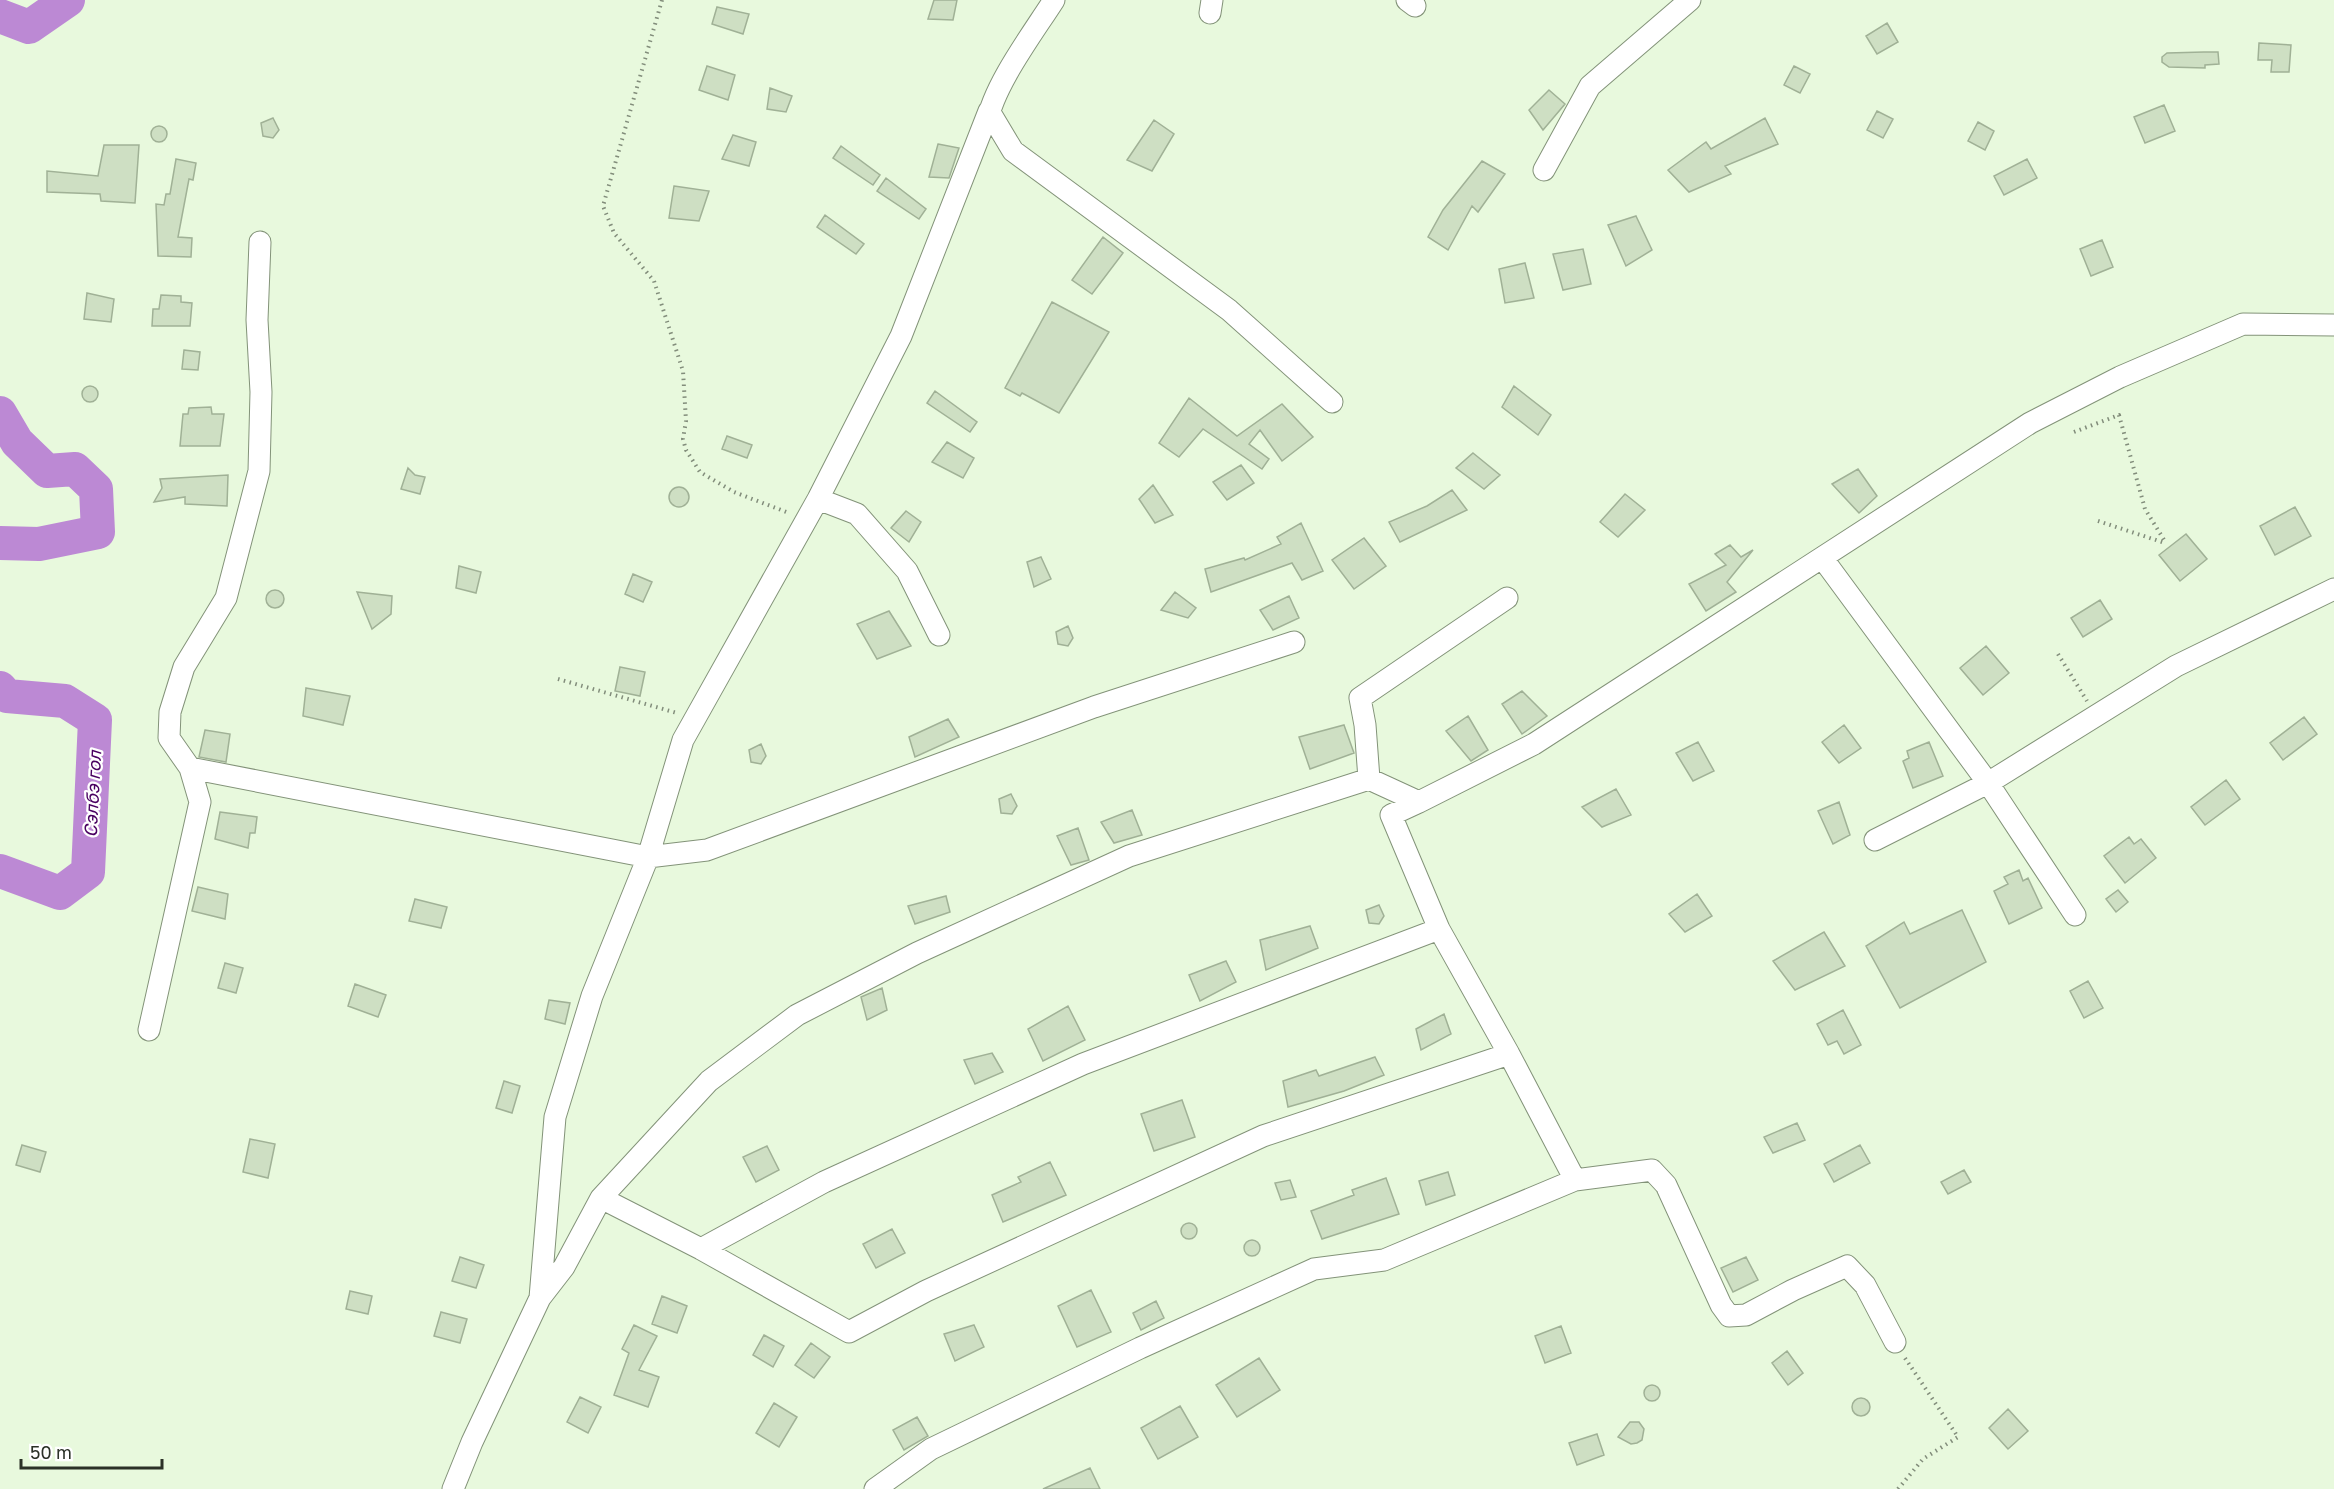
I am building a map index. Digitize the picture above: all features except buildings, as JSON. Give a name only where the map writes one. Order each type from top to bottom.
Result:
[{"type":"street","points":[[540,1298],[555,1117],[591,996],[648,857],[683,740],[818,499],[901,336],[989,111],[1012,66],[1054,0]]},
{"type":"street","points":[[1544,170],[1590,86],[1690,0]]},
{"type":"street","points":[[979,176],[989,111]]},
{"type":"street","points":[[989,111],[1013,151],[1229,310],[1332,402]]},
{"type":"street","points":[[149,1030],[200,802],[190,768],[168,738],[170,712],[184,667],[226,598],[259,471],[261,392],[257,320],[260,242]]},
{"type":"street","points":[[1575,1180],[1509,1054],[1439,929],[1391,815],[1534,744],[2030,423],[2120,377],[2243,324],[2334,325]]},
{"type":"street","points":[[818,499],[857,514],[907,572],[939,635]]},
{"type":"street","points":[[1823,558],[1988,783],[2074,915]]},
{"type":"street","points":[[1875,840],[1988,783],[2180,663],[2334,590]]},
{"type":"street","points":[[1369,779],[1365,725],[1360,698],[1507,598]]},
{"type":"street","points":[[190,768],[648,857],[707,850],[1094,707],[1294,642]]},
{"type":"street","points":[[453,1489],[472,1442],[540,1298],[564,1267],[601,1198],[709,1081],[797,1015],[917,953],[1129,856],[1369,779],[1419,802]]},
{"type":"street","points":[[701,1249],[824,1182],[1083,1064],[1439,929]]},
{"type":"street","points":[[601,1198],[701,1249],[849,1332],[926,1291],[1263,1136],[1509,1054]]},
{"type":"street","points":[[875,1489],[931,1449],[1140,1348],[1314,1269],[1384,1260],[1575,1180],[1652,1170],[1666,1185],[1721,1305],[1729,1316],[1746,1315],[1793,1290],[1847,1266],[1865,1285],[1895,1342]]},
{"type":"path","points":[[662,0],[603,206],[614,233],[654,281],[683,370],[686,421],[683,439],[686,450],[700,472],[734,492],[806,520]]},
{"type":"path","points":[[2074,432],[2119,415],[2145,509],[2166,543],[2098,521]]},
{"type":"path","points":[[2058,654],[2096,716]]},
{"type":"path","points":[[558,679],[695,718]]},
{"type":"path","points":[[1895,1342],[1958,1437],[1923,1459],[1898,1489]]},
{"type":"waterway","name":"Сэлбэ гол","points":[[0,16],[29,27],[68,0]]},
{"type":"waterway","name":"Сэлбэ гол","points":[[0,413],[17,442],[47,471],[75,469],[96,489],[98,532],[39,544],[0,543]]},
{"type":"waterway","name":"Сэлбэ гол","points":[[0,688],[7,696],[65,701],[95,720],[88,872],[60,893],[0,871]]}]
